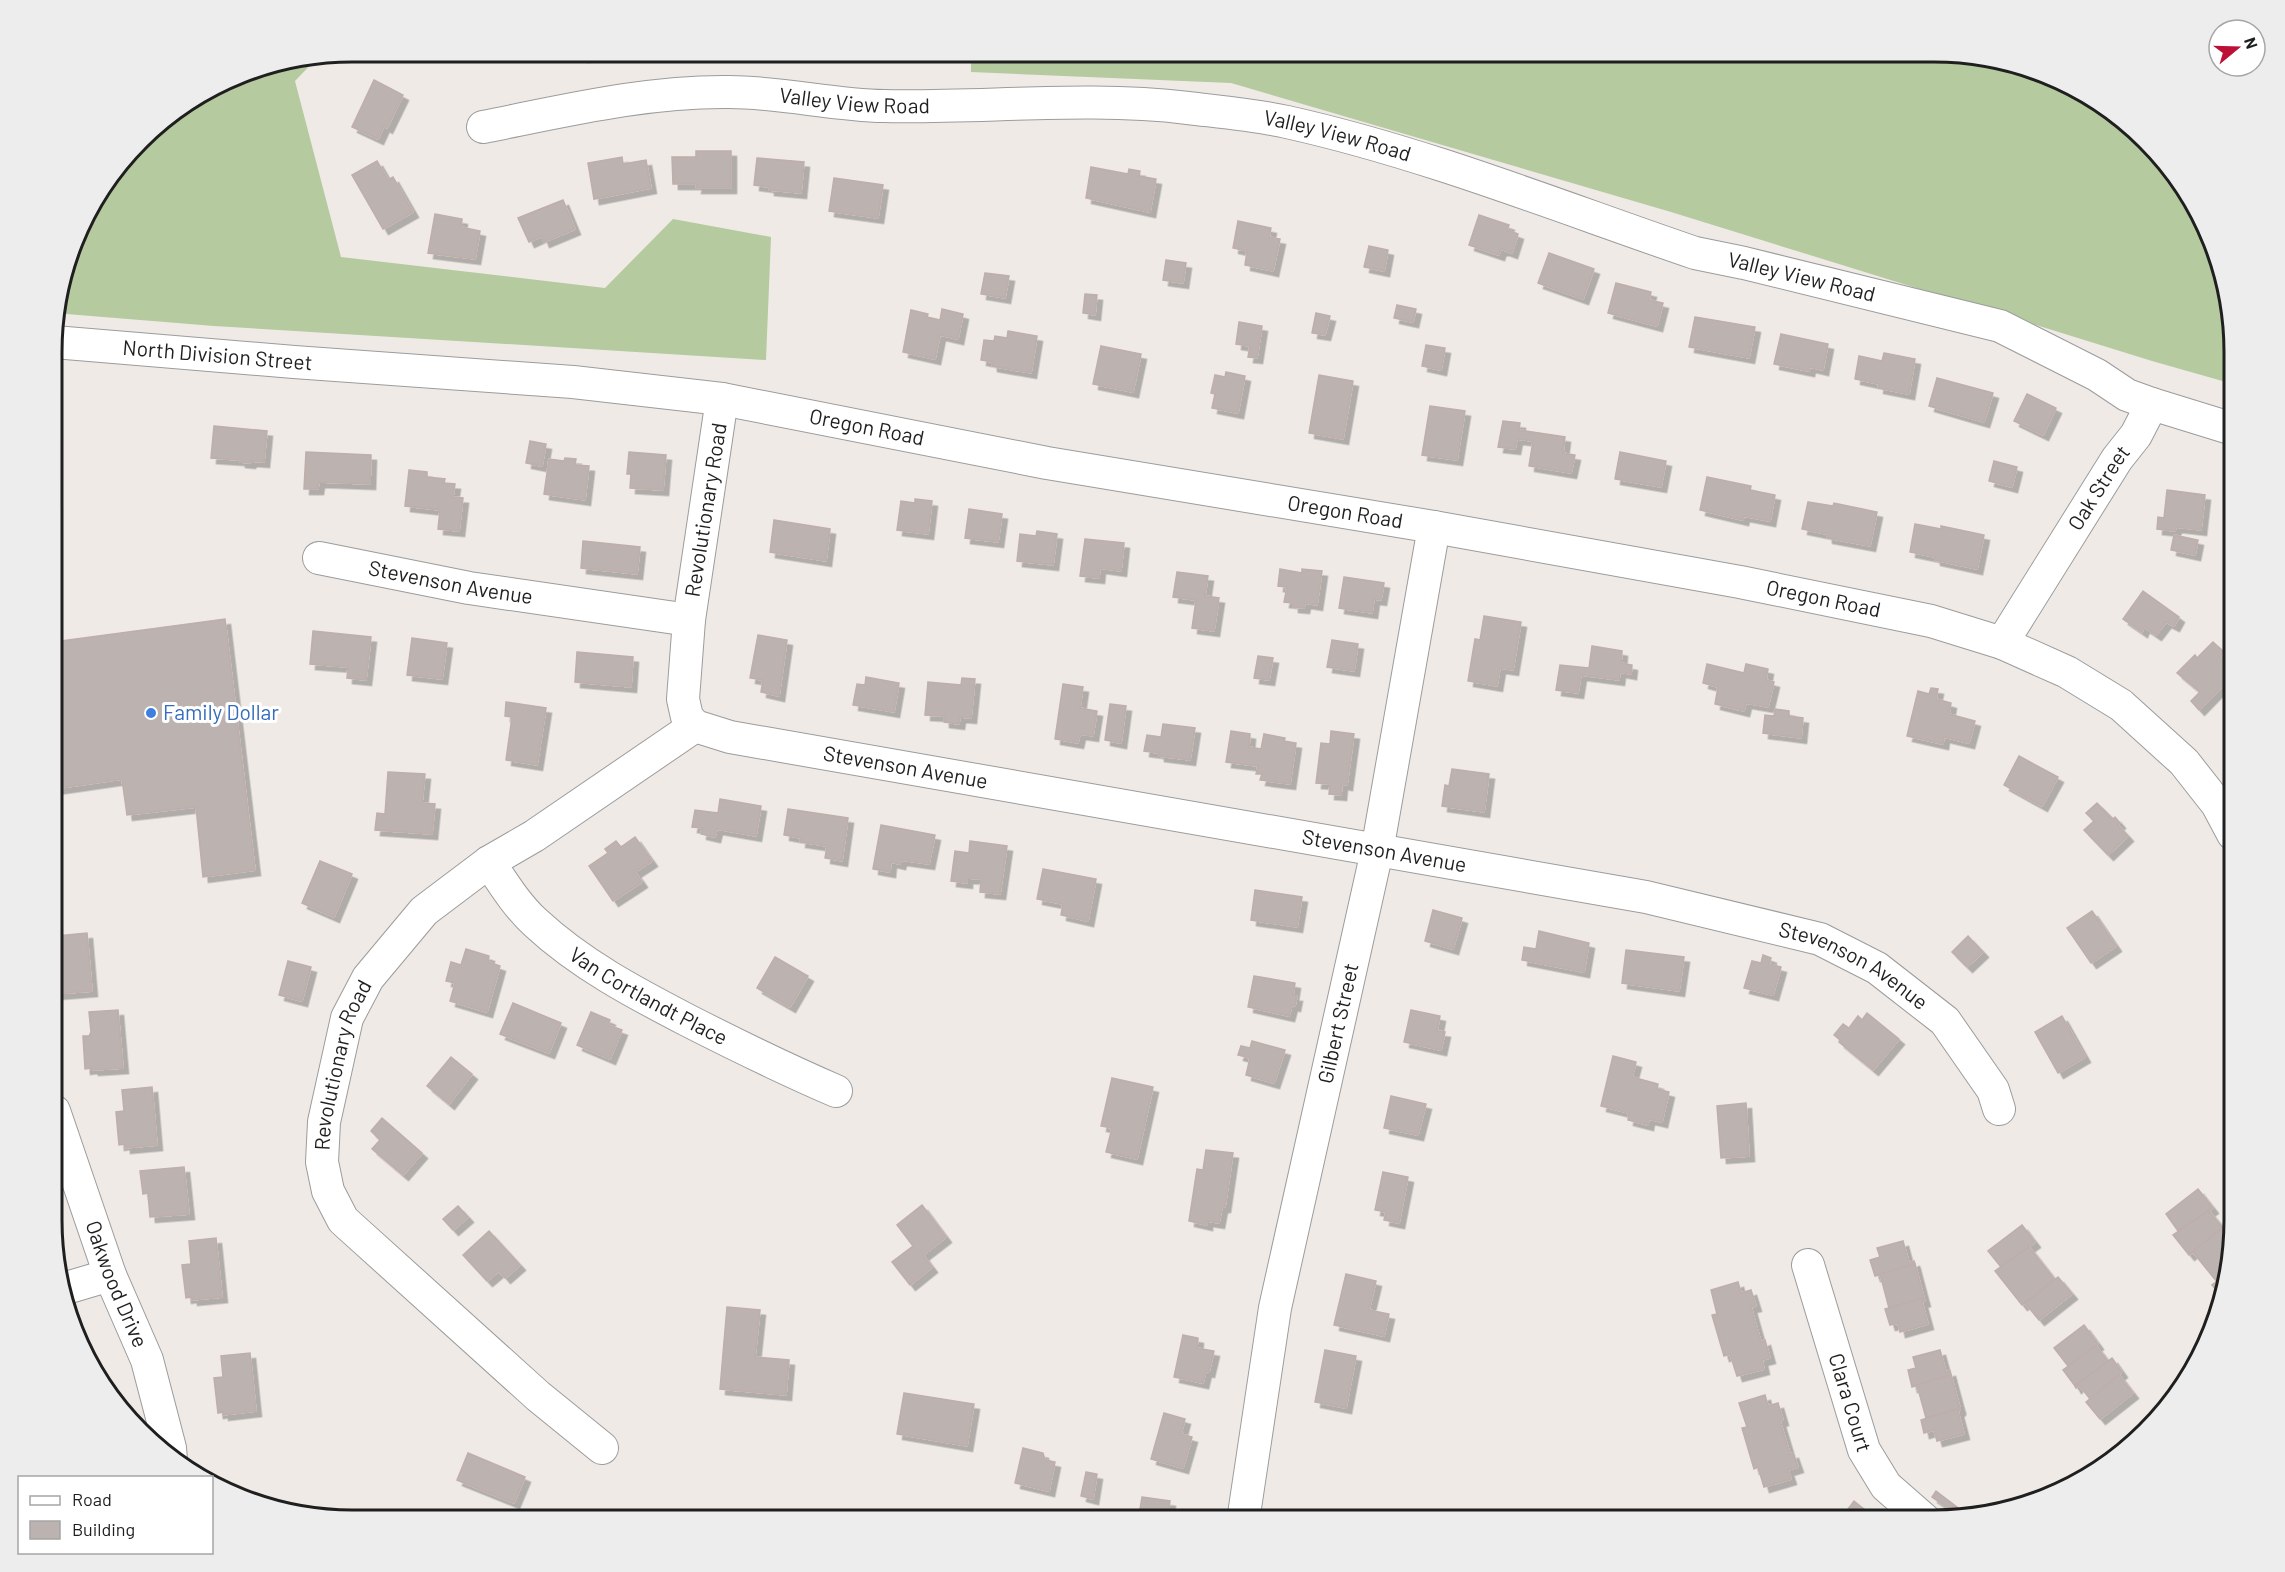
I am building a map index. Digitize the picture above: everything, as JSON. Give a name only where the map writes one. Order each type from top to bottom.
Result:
[{"type":"street","name":"Valley View Road","points":[[483,127],[586,106],[650,96],[730,92],[863,105],[932,107],[1077,103],[1174,107],[1283,122],[1409,155],[1695,253],[2000,326],[2097,375],[2127,395],[2152,405]]},
{"type":"street","name":"North Division Street","points":[[62,343],[380,368]]},
{"type":"street","name":"Oregon Road","points":[[380,368],[573,382],[722,399],[1047,463],[1434,527],[1728,580],[1931,621],[2002,644],[2067,672],[2121,705],[2184,762],[2217,804],[2224,817]]},
{"type":"street","name":"Revolutionary Road","points":[[602,1448],[538,1396],[343,1220],[328,1191],[322,1162],[324,1122],[347,1018],[368,978],[424,911],[489,862],[534,836],[695,726],[687,717],[683,699],[689,620],[722,399]]},
{"type":"street","points":[[2152,405],[2224,426]]},
{"type":"street","name":"Oak Street","points":[[2002,644],[2117,459],[2136,435],[2152,405]]},
{"type":"street","name":"Gilbert Street","points":[[1245,1510],[1275,1308],[1377,851],[1434,527]]},
{"type":"street","name":"Stevenson Avenue","points":[[319,558],[469,588],[689,620]]},
{"type":"street","name":"Stevenson Avenue","points":[[695,726],[730,737],[1646,897],[1820,939],[1877,968],[1945,1022],[1993,1090],[2000,1109]]},
{"type":"street","name":"Van Cortlandt Place","points":[[489,862],[512,896],[536,923],[573,954],[654,1003],[771,1063],[836,1091]]},
{"type":"street","name":"Oakwood Drive","points":[[62,1134],[110,1275],[147,1360],[170,1447]]},
{"type":"street","name":"Clara Court","points":[[1808,1265],[1864,1450],[1886,1486],[1913,1510]]},
{"type":"street","points":[[69,1287],[110,1275]]},
{"type":"green space","points":[[971,62],[1953,62],[2009,71],[2062,91],[2095,110],[2139,146],[2175,190],[2194,223],[2214,276],[2223,332],[2224,381],[1671,212],[1231,83],[971,72]]},
{"type":"green space","points":[[311,64],[295,81],[341,257],[605,288],[673,219],[771,237],[766,360],[214,326],[64,314],[77,258],[91,223],[110,190],[133,160],[160,133],[190,110],[223,91],[276,71]]},
{"type":"building","points":[[374,80],[403,95],[387,128],[384,126],[378,139],[352,127]]},
{"type":"building","points":[[696,151],[731,151],[731,188],[696,188],[697,184],[673,184],[672,157],[696,157]]},
{"type":"building","points":[[622,157],[623,164],[646,160],[651,188],[594,199],[588,163]]},
{"type":"building","points":[[757,158],[804,162],[801,193],[769,190],[769,187],[754,185]]},
{"type":"building","points":[[377,161],[388,180],[393,177],[413,212],[383,229],[352,175]]},
{"type":"building","points":[[1091,167],[1128,174],[1129,169],[1140,171],[1139,176],[1156,179],[1150,212],[1086,198]]},
{"type":"building","points":[[834,178],[883,185],[878,218],[829,211]]},
{"type":"building","points":[[563,200],[575,229],[544,242],[542,236],[529,242],[518,218]]},
{"type":"building","points":[[435,214],[462,219],[461,227],[480,231],[475,259],[428,253]]},
{"type":"building","points":[[1479,215],[1509,225],[1507,230],[1518,234],[1512,253],[1501,249],[1499,255],[1469,245]]},
{"type":"building","points":[[1238,221],[1271,228],[1269,237],[1280,239],[1273,271],[1245,265],[1247,251],[1233,248]]},
{"type":"building","points":[[1369,246],[1388,250],[1384,271],[1364,267]]},
{"type":"building","points":[[1549,253],[1594,269],[1583,299],[1538,283]]},
{"type":"building","points":[[1166,260],[1186,263],[1183,283],[1163,280]]},
{"type":"building","points":[[985,273],[1009,276],[1005,298],[981,294]]},
{"type":"building","points":[[1616,283],[1651,292],[1649,300],[1663,303],[1657,326],[1608,313]]},
{"type":"building","points":[[1085,294],[1097,295],[1095,315],[1083,313]]},
{"type":"building","points":[[1397,305],[1416,309],[1413,322],[1394,318]]},
{"type":"building","points":[[942,309],[963,314],[958,339],[940,335],[935,359],[903,352],[911,310],[940,320]]},
{"type":"building","points":[[1316,313],[1330,316],[1325,335],[1312,333]]},
{"type":"building","points":[[1695,317],[1755,327],[1749,358],[1689,347]]},
{"type":"building","points":[[1239,322],[1262,326],[1257,358],[1248,357],[1250,346],[1236,344]]},
{"type":"building","points":[[1008,331],[1037,336],[1031,373],[992,366],[992,362],[981,360],[984,340],[994,341],[995,336],[1007,338]]},
{"type":"building","points":[[1781,334],[1828,344],[1823,370],[1810,367],[1809,371],[1774,364]]},
{"type":"building","points":[[1426,345],[1445,348],[1441,370],[1422,366]]},
{"type":"building","points":[[1101,346],[1141,354],[1133,392],[1093,384]]},
{"type":"building","points":[[1884,353],[1915,359],[1909,394],[1878,388],[1879,384],[1855,379],[1859,356],[1882,361]]},
{"type":"building","points":[[1226,372],[1245,376],[1238,413],[1212,408],[1215,394],[1211,393],[1215,375],[1225,377]]},
{"type":"building","points":[[1319,375],[1353,381],[1343,439],[1309,433]]},
{"type":"building","points":[[1937,378],[1993,393],[1984,422],[1929,406]]},
{"type":"building","points":[[2027,394],[2056,408],[2043,435],[2014,421]]},
{"type":"building","points":[[1430,406],[1465,411],[1457,460],[1422,455]]},
{"type":"building","points":[[1503,421],[1520,423],[1519,430],[1565,437],[1563,453],[1575,455],[1571,473],[1529,466],[1533,441],[1517,439],[1515,449],[1498,447]]},
{"type":"building","points":[[214,426],[267,431],[264,462],[251,461],[250,463],[211,458]]},
{"type":"building","points":[[530,441],[546,444],[542,466],[526,463]]},
{"type":"building","points":[[306,452],[371,455],[370,484],[319,482],[318,489],[304,489]]},
{"type":"building","points":[[629,452],[666,455],[663,490],[630,488],[631,474],[627,474]]},
{"type":"building","points":[[1620,452],[1666,461],[1661,487],[1615,479]]},
{"type":"building","points":[[565,458],[576,459],[575,465],[589,466],[585,500],[544,494],[549,459],[564,461]]},
{"type":"building","points":[[1994,461],[2017,467],[2012,487],[1989,481]]},
{"type":"building","points":[[409,470],[427,472],[427,477],[445,479],[444,483],[455,484],[453,497],[463,498],[459,531],[438,529],[440,510],[405,506]]},
{"type":"building","points":[[1707,477],[1751,486],[1750,490],[1775,495],[1770,521],[1744,516],[1743,520],[1700,510]]},
{"type":"building","points":[[2167,490],[2205,495],[2201,530],[2176,527],[2175,531],[2157,529],[2158,517],[2164,518]]},
{"type":"building","points":[[915,499],[932,501],[928,534],[897,530],[901,501],[915,503]]},
{"type":"building","points":[[1808,502],[1833,506],[1834,503],[1877,512],[1870,546],[1827,538],[1827,534],[1802,529]]},
{"type":"building","points":[[969,509],[1002,514],[998,542],[965,538]]},
{"type":"building","points":[[774,520],[830,529],[826,561],[770,552]]},
{"type":"building","points":[[1915,524],[1941,529],[1941,526],[1984,535],[1977,569],[1910,552]]},
{"type":"building","points":[[1037,531],[1057,534],[1053,565],[1017,561],[1020,534],[1036,536]]},
{"type":"building","points":[[2174,535],[2198,540],[2195,555],[2171,550]]},
{"type":"building","points":[[1085,539],[1124,543],[1121,571],[1100,568],[1099,578],[1080,576]]},
{"type":"building","points":[[583,541],[640,547],[637,574],[581,568]]},
{"type":"building","points":[[1280,569],[1302,573],[1302,569],[1322,571],[1317,605],[1305,603],[1304,608],[1293,607],[1293,603],[1284,602],[1287,587],[1278,586]]},
{"type":"building","points":[[1177,572],[1208,576],[1205,596],[1219,598],[1214,631],[1192,628],[1196,600],[1173,597]]},
{"type":"building","points":[[1344,577],[1384,583],[1381,600],[1374,599],[1372,613],[1339,608]]},
{"type":"building","points":[[2143,591],[2179,617],[2174,626],[2166,622],[2156,635],[2144,627],[2142,632],[2123,619]]},
{"type":"building","points":[[1484,616],[1521,622],[1513,670],[1500,668],[1497,686],[1468,681],[1475,639],[1480,640]]},
{"type":"building","points":[[225,619],[255,870],[203,877],[196,807],[127,815],[122,779],[62,788],[62,641]]},
{"type":"building","points":[[313,631],[371,637],[366,680],[347,678],[348,667],[310,664]]},
{"type":"building","points":[[758,635],[787,640],[779,696],[761,692],[763,680],[750,678]]},
{"type":"building","points":[[412,638],[447,643],[442,679],[407,675]]},
{"type":"building","points":[[1332,640],[1358,644],[1354,671],[1327,667]]},
{"type":"building","points":[[2213,642],[2224,652],[2220,657],[2224,662],[2224,684],[2199,710],[2191,701],[2200,692],[2177,673],[2195,655],[2197,658]]},
{"type":"building","points":[[1592,646],[1622,651],[1621,663],[1632,665],[1631,674],[1620,672],[1619,680],[1581,675],[1578,693],[1556,690],[1560,665],[1589,668]]},
{"type":"building","points":[[577,652],[633,657],[631,687],[575,682]]},
{"type":"building","points":[[1258,656],[1273,658],[1269,680],[1254,678]]},
{"type":"building","points":[[1707,664],[1744,673],[1746,664],[1768,669],[1766,680],[1774,682],[1768,707],[1746,703],[1744,711],[1715,704],[1718,687],[1703,683]]},
{"type":"building","points":[[866,677],[899,683],[894,712],[853,705],[857,684],[865,685]]},
{"type":"building","points":[[962,678],[975,679],[971,718],[960,717],[959,724],[944,722],[944,716],[925,715],[928,682],[961,685]]},
{"type":"building","points":[[1063,684],[1083,687],[1080,708],[1097,711],[1093,736],[1080,734],[1078,743],[1055,739]]},
{"type":"building","points":[[1931,688],[1938,689],[1936,699],[1951,703],[1949,714],[1975,721],[1969,743],[1944,737],[1943,744],[1907,736],[1918,691],[1929,694]]},
{"type":"building","points":[[506,702],[546,708],[537,765],[506,760],[512,717],[505,716]]},
{"type":"building","points":[[1110,704],[1126,706],[1121,743],[1105,740]]},
{"type":"building","points":[[1775,709],[1789,711],[1789,716],[1803,718],[1801,738],[1763,733],[1765,715],[1774,716]]},
{"type":"building","points":[[1163,724],[1195,728],[1190,760],[1159,756],[1159,753],[1144,751],[1147,735],[1161,737]]},
{"type":"building","points":[[1231,731],[1250,734],[1249,747],[1261,749],[1264,734],[1285,738],[1284,741],[1296,743],[1290,784],[1260,780],[1262,774],[1256,774],[1258,766],[1226,762]]},
{"type":"building","points":[[1331,731],[1354,734],[1347,785],[1342,784],[1341,795],[1329,794],[1330,784],[1316,783],[1321,743],[1330,744]]},
{"type":"building","points":[[2019,756],[2058,777],[2042,806],[2004,785]]},
{"type":"building","points":[[1452,769],[1489,774],[1484,812],[1442,806],[1445,785],[1449,786]]},
{"type":"building","points":[[388,772],[425,774],[422,803],[435,804],[432,834],[375,830],[377,813],[385,814]]},
{"type":"building","points":[[720,799],[761,806],[756,836],[717,829],[715,837],[701,834],[702,828],[692,827],[695,810],[718,813]]},
{"type":"building","points":[[2097,803],[2113,819],[2115,817],[2120,823],[2118,825],[2128,836],[2108,855],[2084,830],[2094,821],[2086,813]]},
{"type":"building","points":[[788,809],[848,818],[842,861],[825,858],[827,846],[800,842],[801,838],[784,835]]},
{"type":"building","points":[[881,825],[935,835],[929,864],[901,860],[900,864],[891,862],[890,872],[873,869]]},
{"type":"building","points":[[635,837],[652,861],[635,872],[642,882],[613,901],[589,866],[608,853],[605,849],[616,841],[621,847]]},
{"type":"building","points":[[970,841],[1007,846],[1000,894],[980,892],[981,879],[967,878],[967,883],[951,881],[955,851],[969,853]]},
{"type":"building","points":[[320,861],[352,874],[334,917],[302,903]]},
{"type":"building","points":[[1043,869],[1096,879],[1088,921],[1061,915],[1063,904],[1037,899]]},
{"type":"building","points":[[1255,890],[1302,897],[1297,927],[1251,920]]},
{"type":"building","points":[[1433,910],[1462,918],[1453,949],[1425,941]]},
{"type":"building","points":[[2092,911],[2116,946],[2091,963],[2067,928]]},
{"type":"building","points":[[1539,931],[1589,943],[1584,972],[1522,960],[1524,947],[1536,949]]},
{"type":"building","points":[[87,933],[92,991],[62,993],[62,936]]},
{"type":"building","points":[[1968,936],[1983,952],[1967,967],[1952,952]]},
{"type":"building","points":[[466,949],[489,956],[488,962],[500,966],[487,1012],[450,1001],[455,983],[446,981],[451,962],[461,965]]},
{"type":"building","points":[[1626,950],[1684,957],[1679,991],[1622,983]]},
{"type":"building","points":[[1763,955],[1771,958],[1769,964],[1781,967],[1773,995],[1744,988],[1752,961],[1761,963]]},
{"type":"building","points":[[775,957],[808,976],[790,1007],[757,988]]},
{"type":"building","points":[[288,961],[311,967],[302,1001],[279,995]]},
{"type":"building","points":[[1254,976],[1295,983],[1293,996],[1297,996],[1295,1006],[1292,1005],[1289,1016],[1248,1007]]},
{"type":"building","points":[[513,1003],[561,1023],[549,1053],[500,1034]]},
{"type":"building","points":[[118,1010],[123,1068],[85,1069],[83,1036],[89,1036],[91,1032],[89,1012]]},
{"type":"building","points":[[1411,1010],[1440,1016],[1437,1031],[1445,1032],[1441,1050],[1404,1042]]},
{"type":"building","points":[[591,1012],[610,1020],[608,1025],[622,1030],[610,1059],[577,1045]]},
{"type":"building","points":[[1867,1013],[1899,1039],[1873,1070],[1839,1042],[1840,1040],[1834,1035],[1843,1024],[1849,1028],[1858,1016],[1862,1020]]},
{"type":"building","points":[[2062,1016],[2085,1057],[2058,1073],[2035,1032]]},
{"type":"building","points":[[1252,1041],[1285,1050],[1274,1083],[1246,1075],[1250,1058],[1238,1055],[1241,1046],[1250,1048]]},
{"type":"building","points":[[1613,1056],[1636,1062],[1632,1077],[1658,1084],[1657,1089],[1669,1092],[1662,1122],[1649,1119],[1648,1125],[1628,1120],[1629,1113],[1601,1106]]},
{"type":"building","points":[[451,1057],[472,1074],[449,1104],[427,1086]]},
{"type":"building","points":[[1112,1078],[1153,1087],[1137,1159],[1106,1152],[1112,1128],[1101,1126]]},
{"type":"building","points":[[152,1087],[157,1145],[125,1148],[125,1144],[119,1145],[116,1112],[124,1111],[122,1090]]},
{"type":"building","points":[[1391,1096],[1426,1104],[1418,1135],[1384,1128]]},
{"type":"building","points":[[1746,1103],[1749,1156],[1721,1158],[1717,1106]]},
{"type":"building","points":[[382,1118],[422,1153],[403,1175],[372,1149],[380,1140],[371,1131]]},
{"type":"building","points":[[1206,1150],[1233,1153],[1225,1207],[1222,1207],[1219,1223],[1207,1221],[1207,1225],[1189,1221],[1197,1169],[1203,1170]]},
{"type":"building","points":[[184,1167],[189,1214],[150,1217],[148,1193],[143,1194],[140,1171]]},
{"type":"building","points":[[1383,1172],[1408,1177],[1399,1223],[1384,1220],[1386,1212],[1375,1210]]},
{"type":"building","points":[[2198,1189],[2213,1208],[2178,1231],[2166,1214]]},
{"type":"building","points":[[922,1205],[946,1237],[923,1255],[932,1267],[910,1285],[892,1262],[913,1246],[897,1225]]},
{"type":"building","points":[[458,1206],[468,1217],[453,1230],[443,1219]]},
{"type":"building","points":[[2209,1211],[2223,1228],[2189,1255],[2173,1235]]},
{"type":"building","points":[[2022,1225],[2035,1242],[2001,1267],[1988,1251]]},
{"type":"building","points":[[2224,1226],[2217,1282],[2193,1252]]},
{"type":"building","points":[[489,1231],[520,1265],[505,1278],[499,1271],[487,1281],[463,1255]]},
{"type":"building","points":[[216,1238],[222,1297],[192,1300],[192,1297],[186,1298],[182,1265],[191,1264],[189,1241]]},
{"type":"building","points":[[1903,1241],[1909,1263],[1914,1261],[1915,1264],[1875,1276],[1870,1260],[1880,1257],[1877,1248]]},
{"type":"building","points":[[2029,1247],[2055,1280],[2022,1305],[1995,1271]]},
{"type":"building","points":[[1915,1264],[1924,1298],[1889,1308],[1880,1274]]},
{"type":"building","points":[[1346,1274],[1376,1281],[1369,1310],[1389,1314],[1384,1336],[1334,1325]]},
{"type":"building","points":[[2058,1277],[2072,1294],[2039,1320],[2025,1303]]},
{"type":"building","points":[[1738,1282],[1741,1293],[1751,1290],[1756,1306],[1751,1307],[1761,1342],[1765,1340],[1770,1358],[1762,1360],[1764,1369],[1737,1376],[1730,1354],[1724,1356],[1712,1315],[1717,1314],[1711,1290]]},
{"type":"building","points":[[1924,1298],[1925,1301],[1922,1302],[1928,1324],[1900,1332],[1898,1323],[1890,1325],[1885,1309]]},
{"type":"building","points":[[727,1307],[760,1310],[755,1357],[789,1360],[786,1395],[720,1389]]},
{"type":"building","points":[[2084,1325],[2098,1344],[2068,1366],[2054,1348]]},
{"type":"building","points":[[1183,1335],[1198,1338],[1197,1348],[1214,1351],[1209,1372],[1206,1371],[1203,1383],[1174,1377]]},
{"type":"building","points":[[2096,1346],[2108,1361],[2075,1386],[2063,1370]]},
{"type":"building","points":[[1325,1350],[1356,1356],[1346,1408],[1315,1402]]},
{"type":"building","points":[[1940,1350],[1946,1372],[1950,1371],[1951,1375],[1912,1387],[1908,1370],[1916,1368],[1913,1357]]},
{"type":"building","points":[[250,1353],[256,1411],[223,1415],[223,1412],[218,1413],[214,1378],[223,1377],[221,1356]]},
{"type":"building","points":[[2112,1358],[2122,1372],[2090,1399],[2079,1385],[2076,1388],[2075,1386]]},
{"type":"building","points":[[1951,1375],[1960,1408],[1926,1418],[1917,1385]]},
{"type":"building","points":[[2119,1375],[2133,1393],[2100,1419],[2086,1402]]},
{"type":"building","points":[[904,1393],[974,1404],[967,1446],[897,1434]]},
{"type":"building","points":[[1765,1395],[1768,1406],[1778,1403],[1783,1420],[1780,1421],[1790,1454],[1793,1453],[1798,1467],[1788,1470],[1791,1479],[1764,1487],[1758,1467],[1754,1469],[1742,1428],[1747,1427],[1739,1403]]},
{"type":"building","points":[[1960,1408],[1958,1411],[1964,1434],[1937,1441],[1934,1430],[1924,1433],[1921,1420]]},
{"type":"building","points":[[1164,1413],[1185,1419],[1181,1434],[1192,1437],[1183,1468],[1151,1459]]},
{"type":"building","points":[[1023,1448],[1043,1453],[1045,1460],[1055,1462],[1049,1491],[1015,1483]]},
{"type":"building","points":[[468,1453],[525,1477],[514,1503],[457,1480]]},
{"type":"building","points":[[1086,1472],[1097,1474],[1093,1499],[1081,1496]]},
{"type":"building","points":[[1936,1491],[1960,1509],[1951,1510],[1932,1497]]},
{"type":"building","points":[[1142,1497],[1170,1501],[1169,1510],[1140,1510]]},
{"type":"building","points":[[1854,1501],[1865,1510],[1847,1510]]},
{"type":"place","name":"Family Dollar","points":[[151,713]]}]
